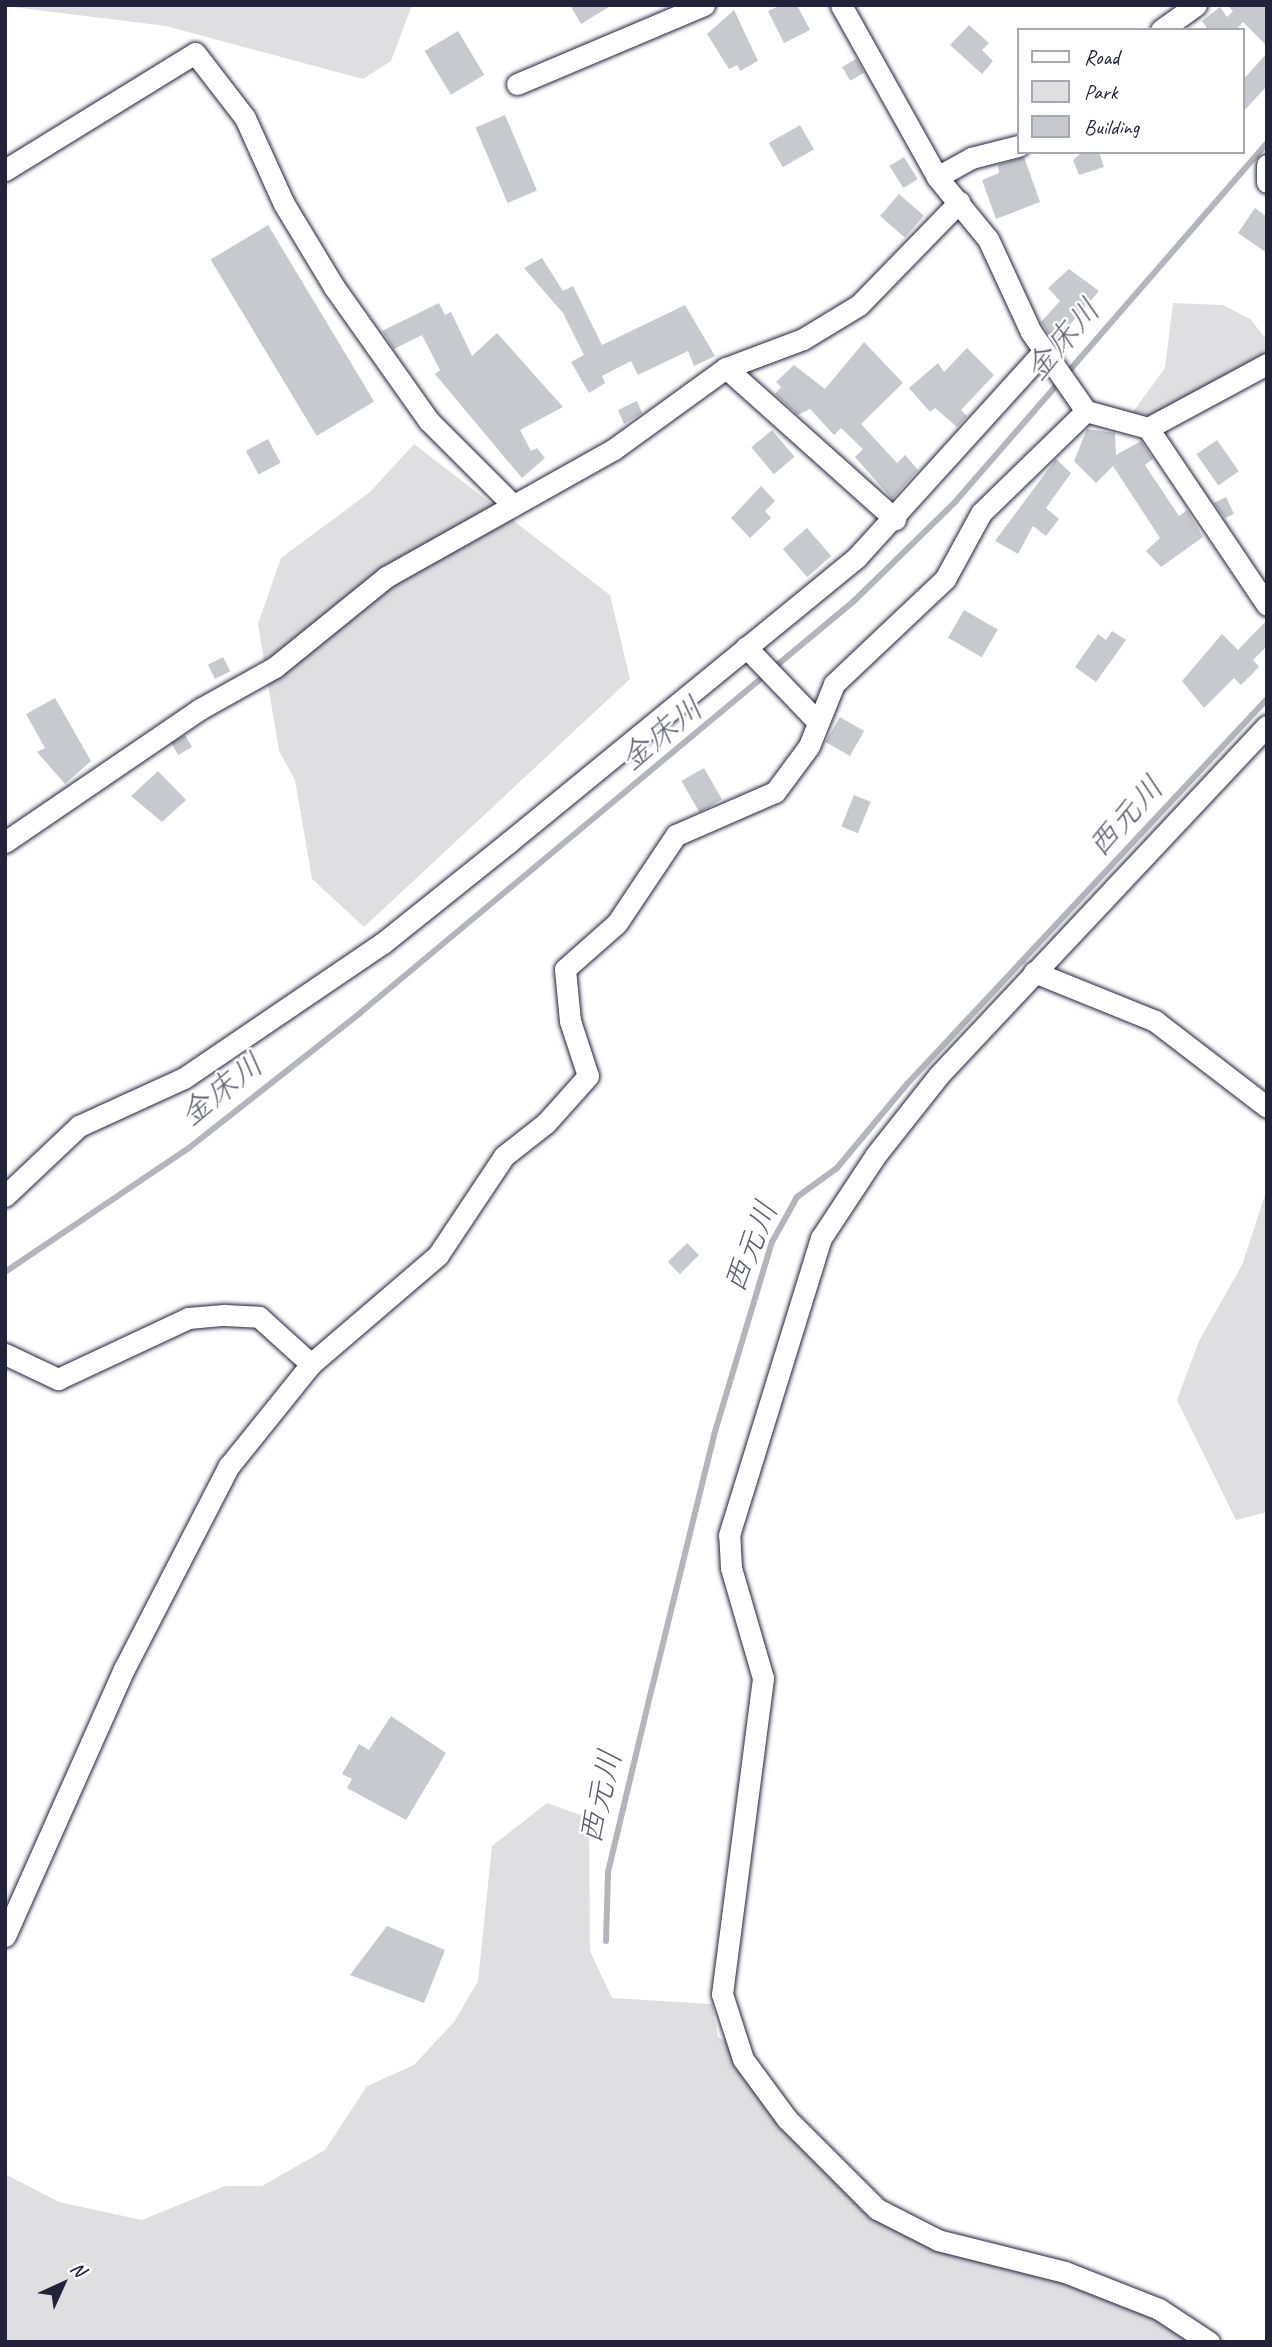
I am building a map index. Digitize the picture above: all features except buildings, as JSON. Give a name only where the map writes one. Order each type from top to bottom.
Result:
[{"type":"street","points":[[517,84],[704,5]]},
{"type":"street","points":[[842,5],[937,177],[995,250],[1044,351],[1083,406],[1148,428],[1267,605]]},
{"type":"street","points":[[1164,28],[1196,5]]},
{"type":"street","points":[[5,170],[195,53],[245,118],[284,204],[412,398],[513,505]]},
{"type":"street","points":[[937,177],[971,158],[1016,147]]},
{"type":"street","points":[[1267,165],[1267,182]]},
{"type":"street","points":[[5,842],[200,709],[252,684],[386,577],[668,416],[726,368],[803,339],[859,305],[958,202]]},
{"type":"street","points":[[5,1196],[79,1126],[184,1078],[383,943],[751,652],[895,519],[1044,351]]},
{"type":"street","points":[[1148,428],[1267,364]]},
{"type":"street","points":[[726,368],[895,519]]},
{"type":"street","points":[[5,1936],[118,1681],[229,1466],[311,1364],[438,1255],[504,1156],[547,1123],[587,1076],[570,1021],[565,969],[617,923],[676,835],[775,792],[809,746],[816,719],[834,684],[946,579],[981,513],[1083,406]]},
{"type":"street","points":[[751,652],[816,719]]},
{"type":"street","points":[[1209,2342],[1158,2309],[1065,2272],[938,2240],[877,2209],[768,2095],[727,2025],[722,1994],[763,1678],[731,1568],[729,1535],[821,1238],[910,1107],[1267,726]]},
{"type":"street","points":[[1034,972],[1155,1021],[1267,1107]]},
{"type":"street","points":[[5,1354],[58,1379],[188,1318],[224,1315],[259,1317],[311,1364]]},
{"type":"green space","points":[[412,5],[391,61],[363,79],[166,26],[5,6]]},
{"type":"green space","points":[[1173,303],[1223,305],[1250,319],[1267,340],[1267,352],[1154,416],[1133,412],[1165,368]]},
{"type":"green space","points":[[414,444],[610,595],[630,679],[364,927],[312,879],[295,780],[279,751],[258,624],[281,558],[370,492]]},
{"type":"green space","points":[[1267,1189],[1267,1512],[1236,1520],[1177,1400],[1199,1341],[1242,1265]]},
{"type":"green space","points":[[547,1803],[589,1818],[590,1951],[612,1998],[712,2004],[718,2037],[733,2046],[863,2209],[1089,2286],[1181,2329],[1194,2342],[5,2342],[5,2174],[59,2202],[142,2220],[225,2186],[262,2186],[325,2150],[367,2086],[414,2065],[454,2022],[478,1981],[492,1846]]},
{"type":"waterway","name":"金床川","points":[[5,1272],[190,1147],[360,1013],[854,601],[955,502],[1267,143]]},
{"type":"waterway","name":"西元川","points":[[606,1941],[608,1872],[714,1435],[772,1242],[797,1197],[837,1168],[907,1084],[1267,699]]}]
